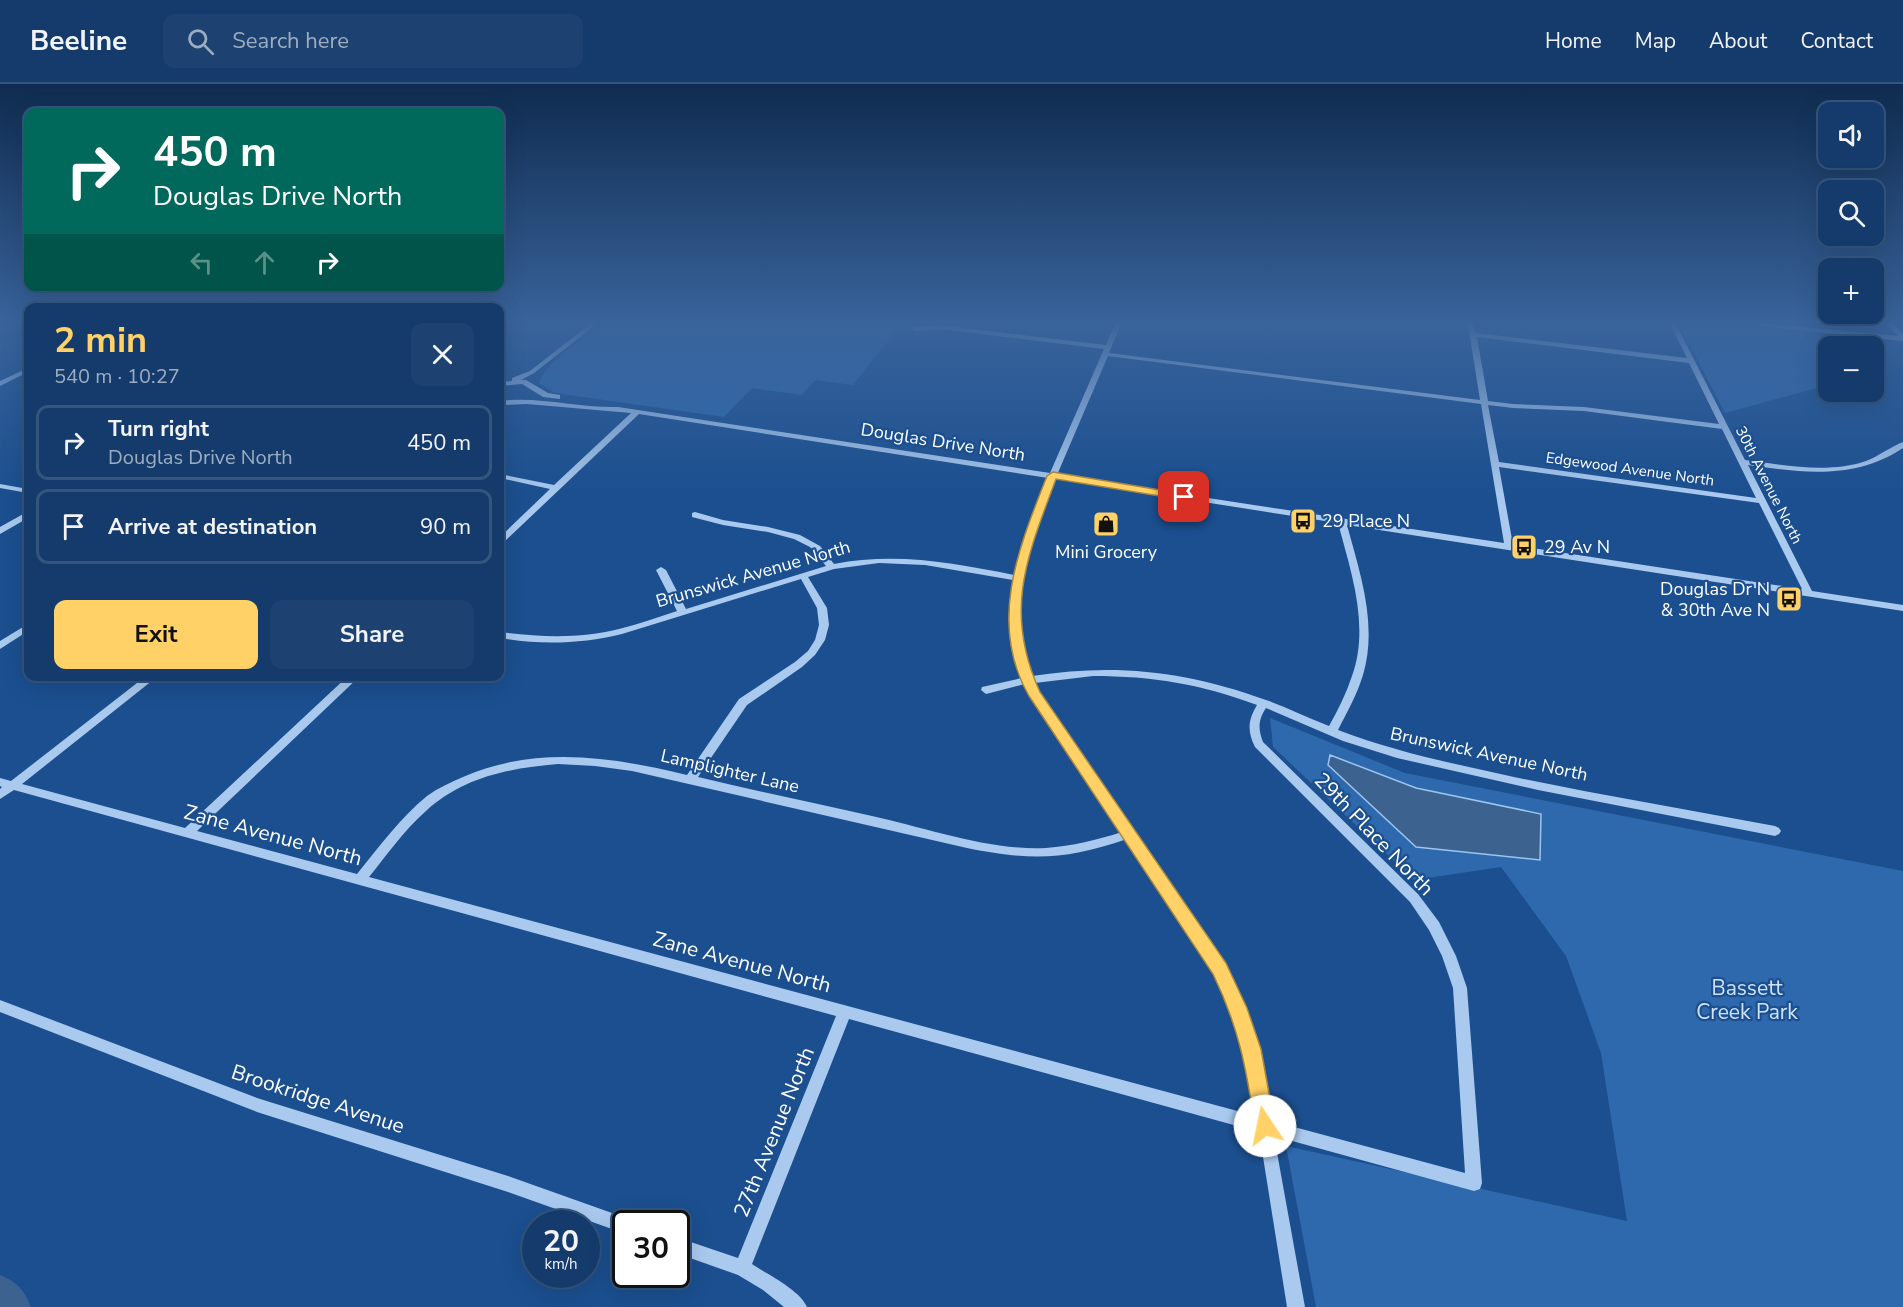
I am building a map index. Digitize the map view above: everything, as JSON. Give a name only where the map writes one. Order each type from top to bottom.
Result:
[{"type":"street","points":[[514,402],[530,396],[537,381]]},
{"type":"street","points":[[1094,381],[1027,542],[1018,578],[1014,614],[1015,639],[1027,679],[1220,968],[1238,1008],[1252,1049],[1296,1307]]},
{"type":"street","points":[[1326,381],[1485,403],[1529,408],[1584,409],[1725,427]]},
{"type":"street","points":[[1481,381],[1509,547]]},
{"type":"street","name":"30th Avenue North","points":[[1702,381],[1808,593]]},
{"type":"street","name":"Douglas Drive North","points":[[504,384],[523,382],[546,395],[613,405],[618,409]]},
{"type":"street","name":"Douglas Drive North","points":[[504,403],[543,401],[606,410],[618,409],[1903,608]]},
{"type":"street","points":[[504,537],[637,412]]},
{"type":"street","points":[[1743,462],[1796,469],[1852,468],[1876,462],[1902,445]]},
{"type":"street","name":"Edgewood Avenue North","points":[[1494,464],[1762,501]]},
{"type":"street","points":[[504,477],[556,488]]},
{"type":"street","points":[[0,486],[24,491]]},
{"type":"street","points":[[695,515],[715,522],[802,539],[817,549],[832,567]]},
{"type":"street","points":[[0,531],[24,516]]},
{"type":"street","points":[[1332,731],[1350,700],[1361,669],[1365,638],[1364,609],[1342,521]]},
{"type":"street","name":"Brunswick Avenue North","points":[[504,636],[537,641],[573,640],[619,632],[832,567],[866,560],[902,559],[1018,578]]},
{"type":"street","points":[[661,570],[683,613]]},
{"type":"street","points":[[690,780],[743,702],[754,692],[786,675],[813,651],[822,630],[823,610],[803,576]]},
{"type":"street","points":[[0,646],[24,630]]},
{"type":"street","name":"Brunswick Avenue North","points":[[986,690],[1027,679],[1082,671],[1155,674],[1228,690],[1392,753],[1435,764],[1774,831]]},
{"type":"street","points":[[0,795],[6,784],[146,681]]},
{"type":"street","points":[[187,833],[350,681]]},
{"type":"street","name":"29th Place North","points":[[1264,703],[1253,723],[1253,734],[1259,744],[1406,889],[1434,926],[1449,956],[1460,988],[1474,1183]]},
{"type":"street","name":"Lamplighter Lane","points":[[359,880],[432,799],[460,782],[493,770],[525,762],[558,758],[590,759],[898,828],[1024,853],[1054,854],[1083,850],[1129,834]]},
{"type":"street","name":"Zane Avenue North","points":[[6,784],[1474,1183]]},
{"type":"street","name":"Brookridge Avenue","points":[[0,1006],[257,1105],[508,1184],[612,1221]]},
{"type":"street","name":"27th Avenue North","points":[[742,1268],[845,1011]]},
{"type":"street","points":[[690,1250],[742,1268],[769,1284],[798,1307]]},
{"type":"green space","points":[[540,381],[814,381],[802,395],[752,388],[724,417],[555,393],[539,383]]},
{"type":"green space","points":[[823,381],[856,381],[853,385]]},
{"type":"green space","points":[[1708,381],[1818,381],[1818,388],[1725,413]]},
{"type":"green space","name":"Bassett Creek Park","points":[[1270,718],[1405,773],[1903,871],[1903,1307],[1316,1307],[1286,1146],[1627,1221],[1601,1053],[1566,956],[1501,867],[1414,880],[1273,747]]},
{"type":"shaded area","points":[[1330,755],[1416,788],[1541,814],[1540,860],[1416,847],[1328,765]]},
{"type":"waterway","points":[[0,1294],[11,1307]]},
{"type":"place","name":"29 Place N","points":[[1303,521]]},
{"type":"place","name":"Mini Grocery","points":[[1106,524]]},
{"type":"place","name":"29 Av N","points":[[1524,547]]},
{"type":"place","name":"Douglas Dr N & 30th Ave N","points":[[1789,599]]},
{"type":"route","points":[[1184,497],[1053,476],[1027,542],[1018,578],[1014,614],[1015,639],[1021,665],[1034,693],[1220,968],[1238,1008],[1252,1049],[1265,1126]]}]
